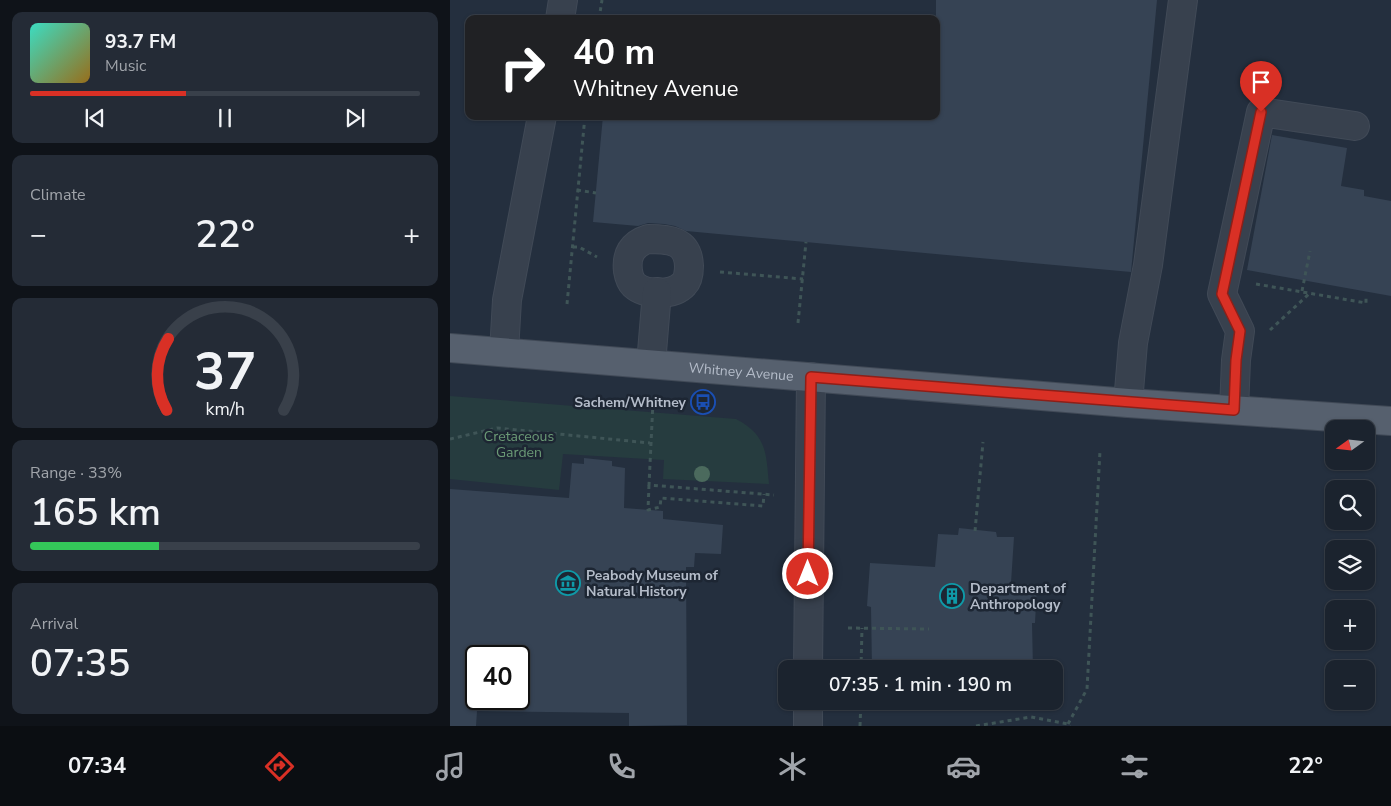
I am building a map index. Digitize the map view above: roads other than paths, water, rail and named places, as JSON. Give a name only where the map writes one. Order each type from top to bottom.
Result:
[{"type":"main road","name":"Whitney Avenue","points":[[450,348],[1128,403],[1391,421]]},
{"type":"street","points":[[561,15],[563,0]]},
{"type":"street","points":[[1128,403],[1133,343],[1148,265],[1183,0]]},
{"type":"street","points":[[1234,410],[1236,360],[1240,331],[1222,294],[1261,112],[1354,126]]},
{"type":"street","points":[[504,352],[507,300],[541,120]]},
{"type":"street","points":[[648,239],[674,241],[683,247],[688,256],[689,269],[686,282],[671,292],[657,292],[643,290],[634,285],[629,279],[627,263],[631,250],[638,242],[648,239]]},
{"type":"street","points":[[651,364],[657,292]]},
{"type":"street","points":[[808,660],[811,377]]},
{"type":"street","points":[[808,710],[808,726]]},
{"type":"place","name":"Sachem/Whitney","points":[[703,402]]},
{"type":"place","name":"Peabody Museum of Natural History","points":[[568,583]]},
{"type":"place","name":"Department of Anthropology","points":[[952,596]]},
{"type":"park label","name":"Cretaceous Garden","points":[[519,444]]}]
